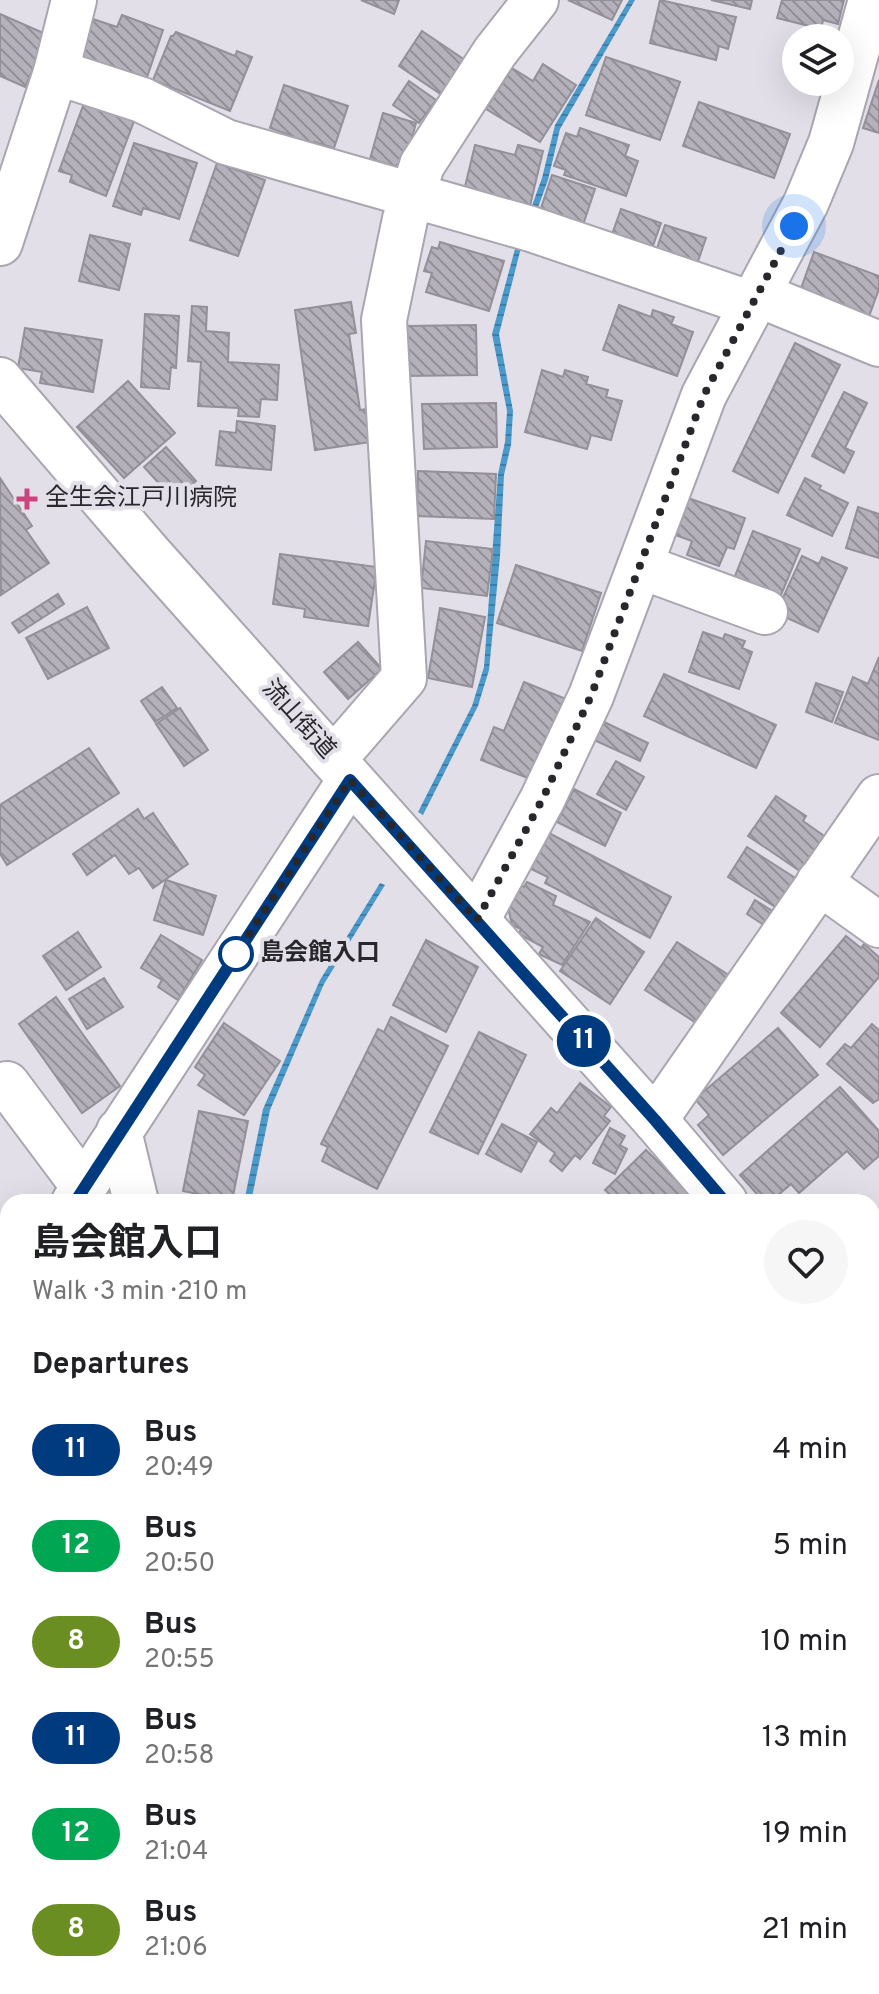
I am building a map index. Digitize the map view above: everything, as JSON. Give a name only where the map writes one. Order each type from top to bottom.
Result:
[{"type":"street","points":[[0,243],[56,72],[74,0]]},
{"type":"street","points":[[80,1194],[342,769],[404,678],[384,320],[405,219],[422,165],[495,52],[536,0]]},
{"type":"street","points":[[477,920],[542,800],[591,696],[704,395],[806,203],[831,143],[871,0]]},
{"type":"street","points":[[56,72],[142,100],[226,142],[531,229],[754,299],[879,344]]},
{"type":"street","name":"流山街道","points":[[0,380],[149,553],[718,1194]]},
{"type":"street","points":[[640,566],[765,612]]},
{"type":"street","points":[[655,1120],[879,797]]},
{"type":"street","points":[[819,882],[879,925]]},
{"type":"street","points":[[0,1089],[7,1084],[78,1194]]},
{"type":"street","points":[[119,1131],[134,1194]]},
{"type":"water","points":[[629,0],[635,0],[560,129],[548,180],[536,213],[530,211],[555,125]]},
{"type":"water","points":[[518,238],[523,240],[499,334],[513,411],[511,445],[504,475],[489,670],[478,706],[423,815],[418,812],[472,706],[484,667],[498,474],[505,442],[507,411],[492,334]]},
{"type":"water","points":[[380,883],[385,885],[324,984],[270,1110],[253,1194],[246,1194],[263,1109],[320,980]]},
{"type":"building","points":[[361,0],[399,0],[394,14]]},
{"type":"building","points":[[568,0],[622,0],[612,20]]},
{"type":"building","points":[[660,0],[736,17],[728,49],[719,46],[716,60],[650,43]]},
{"type":"building","points":[[711,0],[752,0],[750,9]]},
{"type":"building","points":[[782,0],[844,0],[838,24],[823,20],[822,24],[801,24],[777,18]]},
{"type":"building","points":[[0,14],[48,35],[25,87],[0,76]]},
{"type":"building","points":[[122,15],[163,30],[144,86],[72,62],[87,17],[117,27]]},
{"type":"building","points":[[422,31],[465,60],[442,95],[399,66]]},
{"type":"building","points":[[176,32],[235,56],[237,51],[252,57],[230,111],[153,80],[171,36]]},
{"type":"building","points":[[606,57],[680,82],[660,140],[586,115]]},
{"type":"building","points":[[543,64],[576,85],[540,142],[486,109],[512,68],[533,81]]},
{"type":"building","points":[[879,80],[879,133],[863,128]]},
{"type":"building","points":[[409,81],[436,100],[419,123],[393,105]]},
{"type":"building","points":[[284,85],[348,106],[334,148],[314,142],[311,149],[291,142],[293,136],[270,128]]},
{"type":"building","points":[[87,95],[137,113],[106,196],[70,182],[72,175],[59,171]]},
{"type":"building","points":[[699,102],[790,134],[774,178],[683,146]]},
{"type":"building","points":[[383,113],[416,123],[407,157],[395,166],[370,159]]},
{"type":"building","points":[[580,128],[629,145],[625,156],[638,161],[626,196],[564,175],[566,170],[554,166],[566,133],[577,137]]},
{"type":"building","points":[[134,143],[197,163],[179,219],[143,208],[141,215],[113,206]]},
{"type":"building","points":[[475,145],[515,155],[518,145],[543,151],[529,210],[463,195]]},
{"type":"building","points":[[217,163],[265,180],[238,256],[190,240]]},
{"type":"building","points":[[552,175],[595,189],[582,228],[539,214]]},
{"type":"building","points":[[621,209],[661,223],[649,257],[609,243]]},
{"type":"building","points":[[665,225],[706,238],[694,273],[653,260]]},
{"type":"building","points":[[90,235],[130,244],[119,290],[79,281]]},
{"type":"building","points":[[440,242],[504,261],[489,311],[426,292],[432,273],[424,271],[432,247],[438,249]]},
{"type":"building","points":[[814,252],[879,276],[879,289],[868,319],[799,294]]},
{"type":"building","points":[[351,302],[356,333],[349,334],[360,410],[367,409],[371,442],[315,450],[295,310]]},
{"type":"building","points":[[619,305],[651,317],[653,310],[674,317],[671,324],[693,332],[677,376],[603,350]]},
{"type":"building","points":[[192,306],[207,307],[206,331],[229,333],[228,362],[279,365],[277,400],[261,399],[259,417],[238,416],[239,408],[198,406],[201,362],[188,361]]},
{"type":"building","points":[[145,314],[179,316],[176,368],[171,367],[169,389],[141,387]]},
{"type":"building","points":[[476,325],[477,375],[406,376],[405,326]]},
{"type":"building","points":[[25,328],[102,340],[93,392],[40,383],[42,372],[18,368]]},
{"type":"building","points":[[795,343],[840,365],[778,493],[733,471]]},
{"type":"building","points":[[542,370],[563,377],[565,370],[588,377],[586,384],[608,390],[606,397],[622,401],[611,440],[591,435],[587,449],[525,432]]},
{"type":"building","points":[[128,381],[175,433],[124,478],[77,427]]},
{"type":"building","points":[[844,392],[867,403],[845,448],[854,452],[844,473],[812,456]]},
{"type":"building","points":[[496,403],[497,447],[424,449],[422,404]]},
{"type":"building","points":[[237,421],[275,426],[271,470],[216,465],[220,431],[236,433]]},
{"type":"building","points":[[166,447],[196,481],[175,501],[144,467]]},
{"type":"building","points":[[418,471],[496,474],[494,519],[417,516]]},
{"type":"building","points":[[0,478],[32,526],[26,530],[49,563],[1,595]]},
{"type":"building","points":[[805,478],[821,486],[819,489],[848,503],[832,536],[787,515]]},
{"type":"building","points":[[688,498],[745,518],[734,549],[727,547],[719,566],[687,555],[692,541],[675,535]]},
{"type":"building","points":[[858,507],[879,514],[879,558],[846,548]]},
{"type":"building","points":[[753,531],[800,549],[779,600],[733,581]]},
{"type":"building","points":[[426,541],[493,549],[487,596],[421,588]]},
{"type":"building","points":[[280,554],[377,567],[368,626],[304,617],[305,609],[273,604]]},
{"type":"building","points":[[802,556],[819,564],[822,557],[847,568],[818,632],[776,613]]},
{"type":"building","points":[[516,565],[601,593],[582,651],[497,623]]},
{"type":"building","points":[[58,594],[64,604],[19,633],[12,623]]},
{"type":"building","points":[[87,607],[109,648],[48,679],[26,638]]},
{"type":"building","points":[[440,608],[485,617],[472,687],[428,678]]},
{"type":"building","points":[[703,632],[723,639],[725,634],[745,641],[742,648],[752,652],[739,689],[689,672]]},
{"type":"building","points":[[358,642],[382,669],[348,699],[324,672]]},
{"type":"building","points":[[879,657],[879,740],[835,723],[853,677],[868,684]]},
{"type":"building","points":[[664,674],[776,725],[756,768],[644,716]]},
{"type":"building","points":[[524,682],[566,699],[533,780],[481,760],[494,727],[504,731]]},
{"type":"building","points":[[816,683],[843,692],[832,722],[806,712]]},
{"type":"building","points":[[162,687],[177,708],[155,722],[141,701]]},
{"type":"building","points":[[180,708],[208,750],[184,766],[156,724]]},
{"type":"building","points":[[602,721],[648,743],[640,761],[594,740]]},
{"type":"building","points":[[89,748],[119,793],[7,865],[0,854],[0,805]]},
{"type":"building","points":[[616,761],[644,777],[626,810],[597,794]]},
{"type":"building","points":[[574,789],[621,813],[605,846],[557,822]]},
{"type":"building","points":[[776,796],[806,816],[803,821],[827,838],[803,873],[748,836]]},
{"type":"building","points":[[138,809],[144,819],[153,813],[188,864],[153,888],[139,868],[129,874],[115,855],[87,875],[73,854]]},
{"type":"building","points":[[545,831],[671,897],[650,938],[545,883],[548,877],[527,867]]},
{"type":"building","points":[[747,847],[800,881],[780,910],[728,877]]},
{"type":"building","points":[[166,880],[216,896],[203,935],[154,920]]},
{"type":"building","points":[[527,882],[556,896],[553,905],[590,922],[562,965],[539,954],[543,947],[519,934],[521,929],[512,925],[507,903],[517,883],[524,887]]},
{"type":"building","points":[[755,900],[779,915],[770,929],[747,914]]},
{"type":"building","points":[[596,918],[644,952],[610,1004],[560,971]]},
{"type":"building","points":[[78,932],[101,967],[66,990],[43,956]]},
{"type":"building","points":[[161,935],[202,960],[178,1000],[158,987],[162,980],[141,968]]},
{"type":"building","points":[[846,936],[861,948],[864,944],[879,957],[879,977],[820,1047],[781,1013]]},
{"type":"building","points":[[426,940],[478,967],[446,1032],[393,1005]]},
{"type":"building","points":[[677,942],[732,977],[701,1026],[645,990]]},
{"type":"building","points":[[104,978],[123,1007],[87,1029],[69,999]]},
{"type":"building","points":[[56,997],[120,1086],[82,1113],[19,1024]]},
{"type":"building","points":[[391,1017],[448,1046],[377,1189],[322,1161],[328,1147],[321,1144],[378,1029],[384,1032]]},
{"type":"building","points":[[224,1023],[280,1061],[244,1115],[198,1085],[205,1075],[195,1067]]},
{"type":"building","points":[[872,1024],[879,1030],[879,1099],[873,1103],[827,1064],[845,1044],[851,1048]]},
{"type":"building","points":[[778,1028],[818,1075],[723,1155],[698,1125],[709,1115],[695,1099]]},
{"type":"building","points":[[479,1032],[526,1055],[478,1154],[430,1132]]},
{"type":"building","points":[[580,1083],[611,1107],[604,1116],[610,1121],[580,1159],[575,1155],[562,1171],[550,1161],[555,1153],[530,1134],[551,1108],[557,1113]]},
{"type":"building","points":[[840,1087],[879,1131],[879,1156],[864,1169],[847,1151],[799,1193],[791,1184],[779,1194],[757,1194],[740,1175]]},
{"type":"building","points":[[199,1111],[248,1121],[233,1194],[183,1191]]},
{"type":"building","points":[[502,1124],[537,1142],[521,1172],[486,1154]]},
{"type":"building","points":[[610,1128],[625,1136],[620,1145],[627,1149],[615,1174],[593,1163]]},
{"type":"building","points":[[646,1150],[692,1194],[609,1194],[605,1190]]},
{"type":"bus line","name":"11","points":[[80,1194],[350,780],[718,1194]]},
{"type":"place","name":"全生会江戸川病院","points":[[27,499]]},
{"type":"place","name":"島会館入口","points":[[236,954]]},
{"type":"route","points":[[236,954],[231,962],[350,780],[477,920],[542,800],[591,696],[704,395],[794,226]]}]
